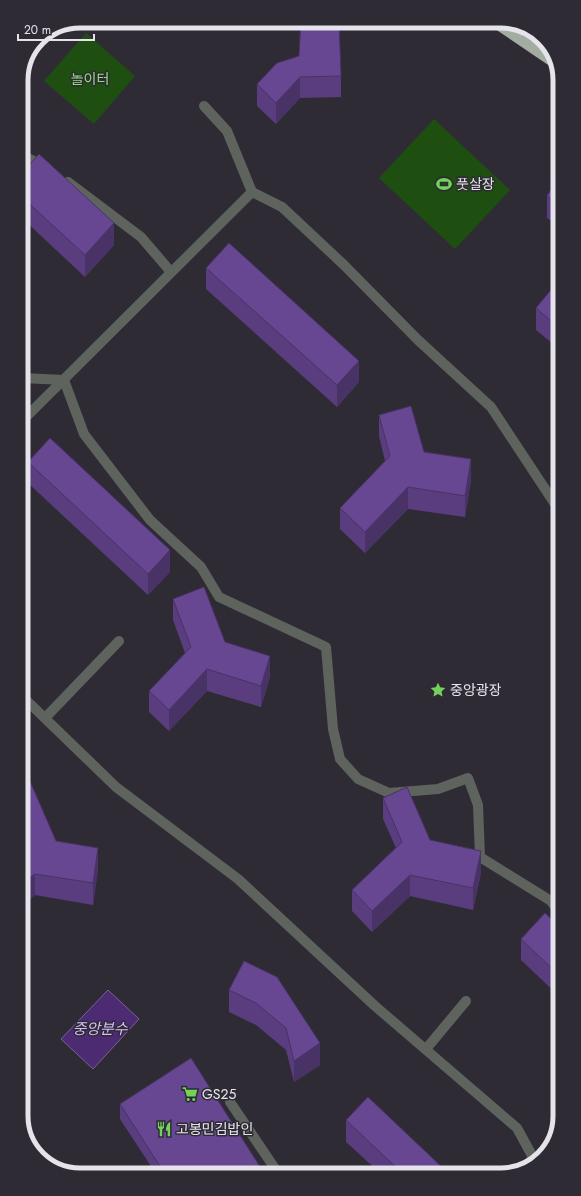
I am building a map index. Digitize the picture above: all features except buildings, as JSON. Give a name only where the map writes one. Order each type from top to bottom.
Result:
[{"type":"highway","points":[[504,28],[548,57]]},
{"type":"lane","points":[[204,106],[227,131],[252,192],[282,207],[344,265],[418,340],[491,407],[553,501]]},
{"type":"lane","points":[[28,158],[41,163],[142,237],[171,272]]},
{"type":"lane","points":[[28,414],[252,192]]},
{"type":"lane","points":[[28,378],[64,380]]},
{"type":"lane","points":[[64,380],[84,434],[150,520],[201,567],[219,597],[326,647],[333,729],[340,759],[358,778],[389,793],[438,789],[468,778],[478,805],[480,857],[551,901],[553,904]]},
{"type":"lane","points":[[45,718],[119,641]]},
{"type":"lane","points":[[28,702],[116,786],[238,879],[375,1006],[517,1128],[533,1157]]},
{"type":"lane","points":[[426,1049],[466,1001]]},
{"type":"lane","points":[[230,1102],[275,1168]]},
{"type":"green space","name":"놀이터","points":[[86,33],[135,76],[94,124],[44,81]]},
{"type":"green space","name":"풋살장","points":[[434,119],[510,190],[455,249],[379,178]]},
{"type":"water","name":"중앙분수","points":[[108,990],[139,1019],[93,1069],[61,1039]]},
{"type":"place","name":"풋살장","points":[[444,184]]},
{"type":"place","name":"중앙광장","points":[[438,690]]},
{"type":"place","name":"GS25","points":[[190,1094]]},
{"type":"place","name":"고봉민김밥인","points":[[164,1129]]}]
